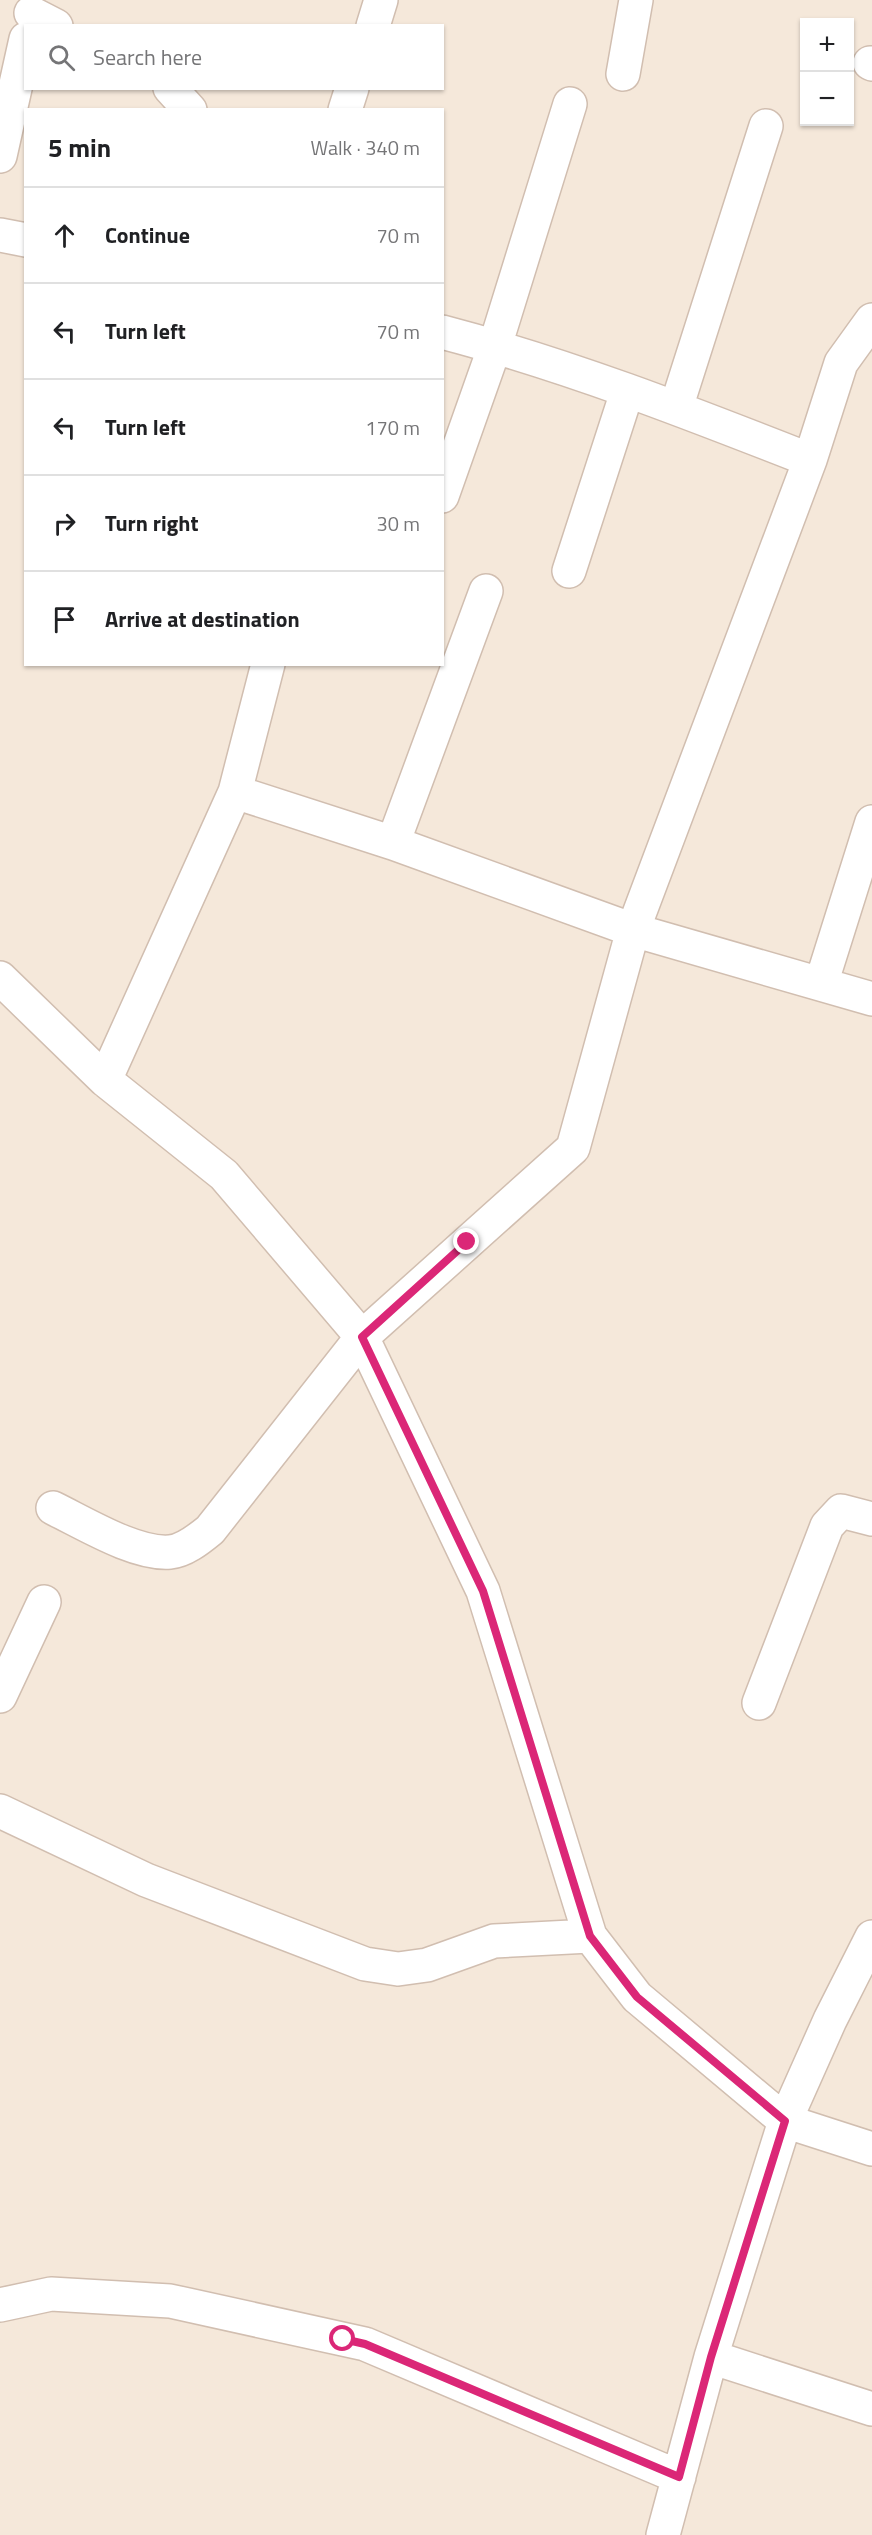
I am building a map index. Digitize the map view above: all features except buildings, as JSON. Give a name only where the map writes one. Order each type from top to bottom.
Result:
[{"type":"street","points":[[374,24],[381,0]]},
{"type":"street","points":[[623,74],[636,0]]},
{"type":"street","points":[[0,156],[24,63]]},
{"type":"street","points":[[172,90],[188,108]]},
{"type":"street","points":[[346,108],[351,90]]},
{"type":"street","points":[[444,490],[495,346],[570,104]]},
{"type":"street","points":[[676,408],[766,126]]},
{"type":"street","points":[[0,235],[24,240]]},
{"type":"street","points":[[53,1508],[133,1546],[170,1552],[193,1543],[210,1530],[362,1337],[573,1148],[633,930],[810,460],[841,363],[872,320]]},
{"type":"street","points":[[444,333],[495,346],[676,408],[810,460]]},
{"type":"street","points":[[569,571],[627,392]]},
{"type":"street","points":[[393,843],[486,591]]},
{"type":"street","points":[[105,1080],[236,792],[268,666]]},
{"type":"street","points":[[236,792],[393,843],[633,930],[872,999]]},
{"type":"street","points":[[821,984],[872,822]]},
{"type":"street","points":[[0,978],[105,1080],[224,1175],[362,1337],[483,1591],[590,1936],[637,1997],[785,2121],[872,2149]]},
{"type":"street","points":[[759,1703],[827,1526],[841,1511],[872,1519]]},
{"type":"street","points":[[0,1696],[44,1602]]},
{"type":"street","points":[[0,1811],[146,1880],[365,1964],[398,1969],[427,1965],[494,1941],[590,1936]]},
{"type":"street","points":[[663,2535],[711,2357],[785,2121],[830,2020],[872,1937]]},
{"type":"street","points":[[0,2305],[51,2294],[170,2301],[365,2344],[679,2477]]},
{"type":"street","points":[[711,2357],[872,2409]]},
{"type":"shaded area","points":[[0,0],[872,0],[872,2535],[0,2535]]},
{"type":"route","points":[[343,2339],[365,2344],[679,2477],[711,2357],[785,2121],[637,1997],[590,1936],[483,1591],[362,1337],[467,1242]]}]
